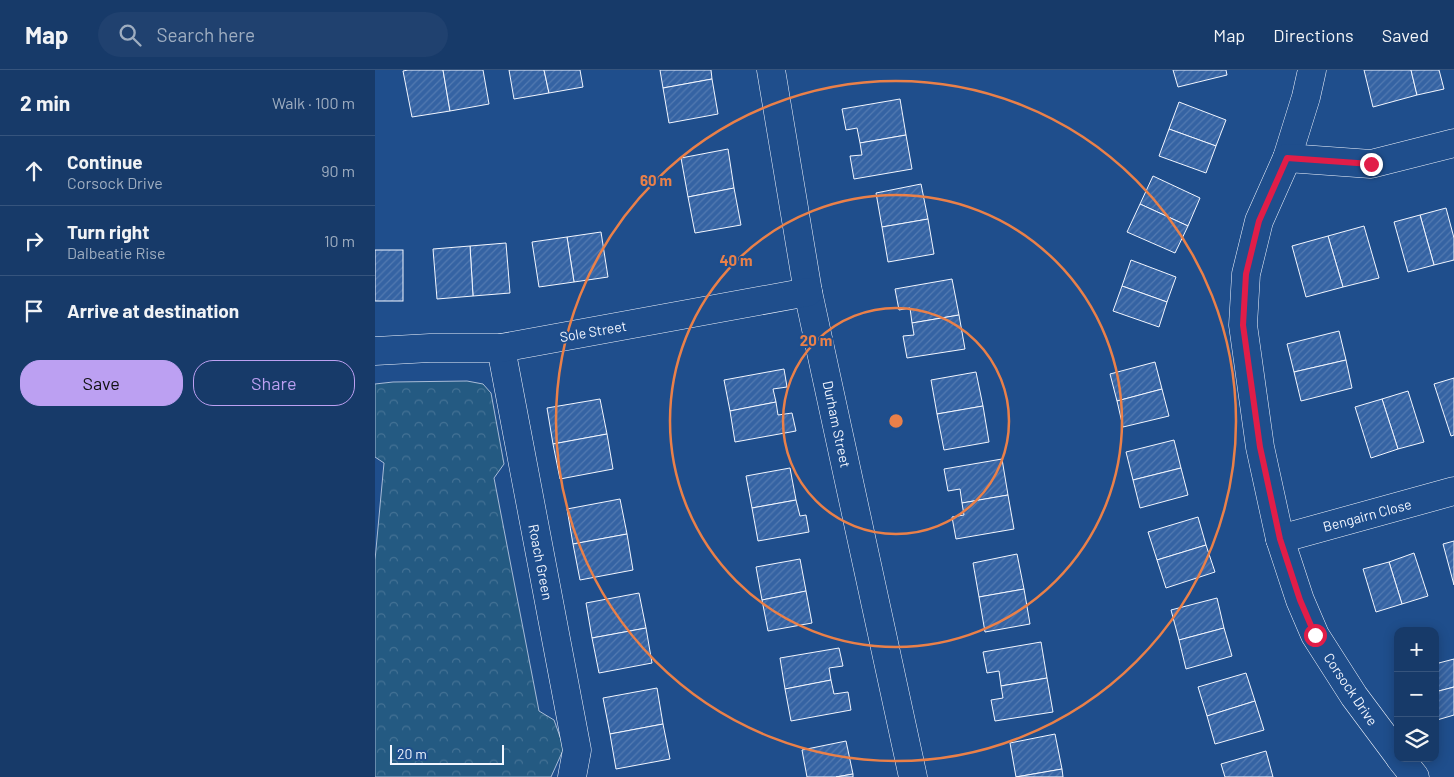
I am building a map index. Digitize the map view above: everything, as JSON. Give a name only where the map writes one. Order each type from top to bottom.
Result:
[{"type":"street","name":"Durham Street","points":[[771,70],[808,292],[913,777]]},
{"type":"street","name":"Corsock Drive","points":[[1312,70],[1287,158],[1259,221],[1246,274],[1243,325],[1260,447],[1280,539],[1300,600],[1315,635],[1354,696],[1394,750]]},
{"type":"street","points":[[1287,158],[1371,164],[1454,142]]},
{"type":"street","name":"Sole Street","points":[[375,351],[431,348],[501,348],[808,292]]},
{"type":"street","name":"Roach Green","points":[[501,348],[577,750],[572,777]]},
{"type":"street","name":"Bengairn Close","points":[[1280,539],[1454,491]]},
{"type":"street","points":[[1403,762],[1415,777]]},
{"type":"green space","points":[[467,381],[483,384],[491,393],[504,464],[494,478],[539,711],[554,720],[564,748],[551,777],[375,777],[375,560],[384,463],[375,457],[375,384]]},
{"type":"building","points":[[443,70],[450,111],[412,117],[403,71]]},
{"type":"building","points":[[443,70],[483,70],[489,104],[450,111]]},
{"type":"building","points":[[509,70],[544,70],[549,93],[514,99]]},
{"type":"building","points":[[544,70],[580,70],[583,87],[549,93]]},
{"type":"building","points":[[660,70],[711,70],[712,79],[663,88]]},
{"type":"building","points":[[1173,70],[1226,70],[1227,75],[1178,87]]},
{"type":"building","points":[[1364,70],[1411,70],[1417,95],[1373,107]]},
{"type":"building","points":[[1411,70],[1439,70],[1444,89],[1417,95]]},
{"type":"building","points":[[712,79],[718,114],[669,123],[663,88]]},
{"type":"building","points":[[900,99],[906,135],[860,143],[857,128],[846,130],[842,109]]},
{"type":"building","points":[[1179,102],[1226,120],[1216,146],[1169,129]]},
{"type":"building","points":[[1169,129],[1216,146],[1206,173],[1159,156]]},
{"type":"building","points":[[906,135],[912,169],[854,179],[850,156],[862,155],[860,143]]},
{"type":"building","points":[[728,149],[734,188],[688,197],[681,158]]},
{"type":"building","points":[[1153,176],[1200,198],[1188,226],[1140,204]]},
{"type":"building","points":[[921,184],[928,219],[882,227],[876,193]]},
{"type":"building","points":[[734,188],[741,225],[695,233],[688,197]]},
{"type":"building","points":[[1140,204],[1188,226],[1175,253],[1127,232]]},
{"type":"building","points":[[1446,208],[1454,238],[1454,260],[1434,265],[1420,215]]},
{"type":"building","points":[[1420,215],[1434,265],[1408,272],[1394,222]]},
{"type":"building","points":[[928,219],[934,254],[888,262],[882,227]]},
{"type":"building","points":[[1364,226],[1379,278],[1343,287],[1328,236]]},
{"type":"building","points":[[601,232],[608,277],[574,282],[567,237]]},
{"type":"building","points":[[1328,236],[1343,287],[1306,297],[1292,246]]},
{"type":"building","points":[[567,237],[574,282],[539,287],[532,242]]},
{"type":"building","points":[[506,243],[510,293],[473,296],[470,246]]},
{"type":"building","points":[[470,246],[473,296],[437,299],[433,249]]},
{"type":"building","points":[[375,250],[403,250],[403,301],[375,301]]},
{"type":"building","points":[[1131,260],[1176,277],[1167,302],[1122,286]]},
{"type":"building","points":[[952,279],[959,315],[912,323],[910,308],[899,310],[895,289]]},
{"type":"building","points":[[1122,286],[1167,302],[1159,327],[1113,311]]},
{"type":"building","points":[[959,315],[965,349],[907,358],[903,336],[914,335],[912,323]]},
{"type":"building","points":[[1339,331],[1346,360],[1294,372],[1287,344]]},
{"type":"building","points":[[1346,360],[1352,388],[1301,401],[1294,372]]},
{"type":"building","points":[[1155,362],[1162,389],[1117,401],[1110,374]]},
{"type":"building","points":[[784,369],[787,387],[773,389],[776,402],[730,411],[724,380]]},
{"type":"building","points":[[976,372],[983,406],[937,414],[931,380]]},
{"type":"building","points":[[1454,378],[1454,435],[1451,436],[1434,384]]},
{"type":"building","points":[[1162,389],[1169,416],[1123,427],[1117,401]]},
{"type":"building","points":[[1408,391],[1424,442],[1398,449],[1382,399]]},
{"type":"building","points":[[600,399],[607,434],[553,444],[547,408]]},
{"type":"building","points":[[1382,399],[1398,449],[1371,458],[1355,407]]},
{"type":"building","points":[[776,402],[778,415],[792,413],[796,431],[735,442],[730,411]]},
{"type":"building","points":[[983,406],[989,442],[944,450],[937,414]]},
{"type":"building","points":[[607,434],[613,469],[560,479],[553,444]]},
{"type":"building","points":[[1174,440],[1181,468],[1133,480],[1126,452]]},
{"type":"building","points":[[1002,459],[1008,495],[962,503],[960,489],[948,491],[944,469]]},
{"type":"building","points":[[790,468],[796,500],[752,508],[746,476]]},
{"type":"building","points":[[1181,468],[1188,495],[1140,508],[1133,480]]},
{"type":"building","points":[[1008,495],[1014,529],[956,539],[952,517],[964,515],[962,503]]},
{"type":"building","points":[[620,499],[627,534],[573,544],[567,509]]},
{"type":"building","points":[[796,500],[800,516],[806,515],[809,532],[758,541],[752,508]]},
{"type":"building","points":[[1198,517],[1206,545],[1157,560],[1148,532]]},
{"type":"building","points":[[627,534],[633,570],[580,580],[573,544]]},
{"type":"building","points":[[1454,541],[1454,585],[1443,544]]},
{"type":"building","points":[[1206,545],[1215,572],[1166,588],[1157,560]]},
{"type":"building","points":[[1414,553],[1428,596],[1402,604],[1389,562]]},
{"type":"building","points":[[1017,554],[1024,589],[979,597],[973,563]]},
{"type":"building","points":[[800,559],[806,591],[762,600],[756,567]]},
{"type":"building","points":[[1389,562],[1402,604],[1376,612],[1363,569]]},
{"type":"building","points":[[1024,589],[1030,624],[985,632],[979,597]]},
{"type":"building","points":[[806,591],[812,623],[768,631],[762,600]]},
{"type":"building","points":[[639,593],[646,628],[592,638],[586,603]]},
{"type":"building","points":[[1217,598],[1224,628],[1179,640],[1171,610]]},
{"type":"building","points":[[646,628],[652,663],[599,673],[592,638]]},
{"type":"building","points":[[1224,628],[1232,656],[1186,669],[1179,640]]},
{"type":"building","points":[[1041,642],[1047,678],[1001,686],[999,671],[987,673],[983,652]]},
{"type":"building","points":[[839,648],[843,666],[829,668],[831,680],[785,689],[780,658]]},
{"type":"building","points":[[1454,659],[1454,687],[1439,691],[1439,663]]},
{"type":"building","points":[[1246,673],[1255,701],[1207,716],[1198,687]]},
{"type":"building","points":[[1047,678],[1053,712],[995,721],[991,700],[1003,698],[1001,686]]},
{"type":"building","points":[[831,680],[834,694],[848,692],[851,710],[791,721],[785,689]]},
{"type":"building","points":[[1454,687],[1454,715],[1439,719],[1439,717],[1439,691]]},
{"type":"building","points":[[657,688],[663,724],[610,734],[603,698]]},
{"type":"building","points":[[1255,701],[1264,730],[1215,744],[1207,716]]},
{"type":"building","points":[[663,724],[670,759],[616,769],[610,734]]},
{"type":"building","points":[[1055,734],[1062,769],[1016,777],[1010,743]]},
{"type":"building","points":[[846,741],[853,774],[836,777],[807,777],[802,750]]},
{"type":"building","points":[[1266,751],[1273,777],[1225,777],[1221,764]]},
{"type":"building","points":[[1062,769],[1063,777],[1016,777]]},
{"type":"building","points":[[853,774],[853,777],[836,777]]},
{"type":"route","points":[[1315,635],[1300,600],[1280,539],[1260,447],[1243,325],[1246,274],[1259,221],[1287,158],[1371,164]]}]
